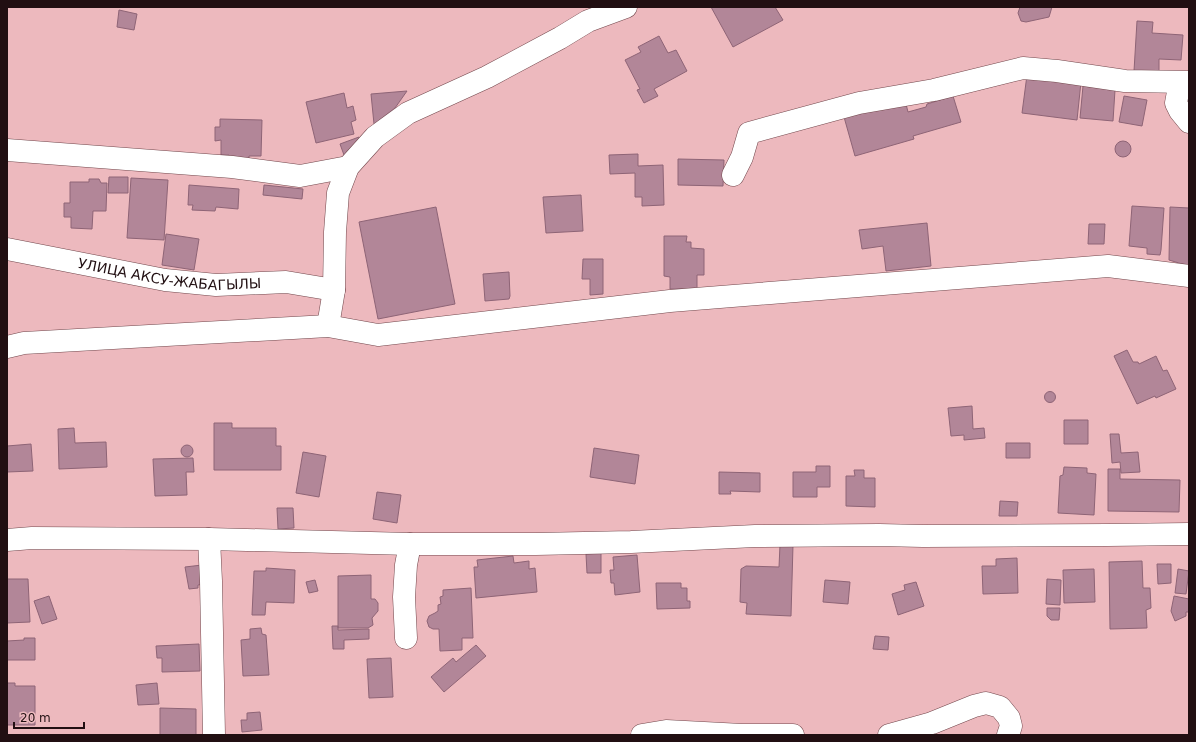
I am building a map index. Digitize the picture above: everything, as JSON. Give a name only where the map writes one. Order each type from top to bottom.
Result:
[{"type":"street","points":[[328,326],[334,290],[335,232],[338,193],[348,167],[375,137],[408,114],[487,77],[560,38],[588,21],[626,7]]},
{"type":"street","points":[[733,174],[742,156],[749,133],[859,104],[934,90],[1023,68],[1057,71],[1126,81],[1189,83]]},
{"type":"street","points":[[1145,82],[1160,92],[1185,116]]},
{"type":"street","points":[[1185,116],[1176,103],[1178,92],[1189,83]]},
{"type":"street","points":[[7,150],[232,167],[300,176],[327,184],[338,193]]},
{"type":"street","points":[[300,176],[348,167]]},
{"type":"street","name":"УЛИЦА АКСУ-ЖАБАГЫЛЫ","points":[[7,249],[165,280],[216,285],[286,282],[334,290]]},
{"type":"street","points":[[7,347],[24,343],[328,326],[378,335],[670,301],[1108,266],[1189,276]]},
{"type":"street","points":[[7,540],[32,538],[209,539],[410,544],[536,544],[631,542],[763,536],[1189,534]]},
{"type":"street","points":[[209,539],[214,735]]},
{"type":"street","points":[[406,638],[404,597],[406,565],[410,544]]},
{"type":"street","points":[[889,735],[932,723],[974,706],[986,703],[1000,707],[1009,718],[1011,726],[1008,735]]},
{"type":"street","points":[[642,735],[666,731],[742,735],[793,735]]},
{"type":"building","points":[[711,7],[775,7],[783,20],[733,47]]},
{"type":"building","points":[[1020,7],[1052,7],[1049,17],[1026,22],[1021,21],[1018,13]]},
{"type":"building","points":[[119,10],[137,14],[134,30],[117,27]]},
{"type":"building","points":[[1137,21],[1153,22],[1152,33],[1183,35],[1181,60],[1159,59],[1159,72],[1134,71]]},
{"type":"building","points":[[659,36],[668,53],[676,50],[687,71],[654,89],[658,96],[644,103],[637,90],[640,89],[625,60],[641,52],[638,47]]},
{"type":"building","points":[[1027,75],[1081,82],[1077,120],[1022,113]]},
{"type":"building","points":[[1083,86],[1115,90],[1113,121],[1080,118]]},
{"type":"building","points":[[407,91],[395,108],[374,124],[371,94]]},
{"type":"building","points":[[344,93],[347,108],[353,106],[356,120],[351,122],[354,134],[316,143],[306,102]]},
{"type":"building","points":[[953,96],[961,122],[913,136],[914,139],[855,156],[844,117],[905,100],[908,112],[926,107],[927,104]]},
{"type":"building","points":[[1124,96],[1147,100],[1142,126],[1119,122]]},
{"type":"building","points":[[220,119],[262,120],[261,156],[249,156],[249,159],[229,159],[229,155],[221,155],[221,140],[215,141],[215,127],[220,127]]},
{"type":"building","points":[[359,137],[364,148],[344,155],[340,144]]},
{"type":"building","points":[[1123,141],[1129,143],[1131,149],[1129,155],[1123,157],[1117,155],[1115,149],[1117,143]]},
{"type":"building","points":[[638,154],[638,166],[663,165],[664,205],[642,206],[642,197],[635,197],[635,173],[610,174],[609,155]]},
{"type":"building","points":[[678,159],[724,160],[723,186],[678,185]]},
{"type":"building","points":[[109,177],[128,177],[128,193],[108,193]]},
{"type":"building","points":[[131,178],[168,180],[164,240],[127,238]]},
{"type":"building","points":[[89,179],[99,179],[101,183],[107,183],[106,211],[93,211],[92,229],[71,228],[71,217],[64,217],[64,203],[70,203],[70,182],[89,182]]},
{"type":"building","points":[[189,185],[239,189],[238,209],[216,207],[215,211],[192,210],[193,205],[188,205]]},
{"type":"building","points":[[264,185],[303,189],[302,199],[263,195]]},
{"type":"building","points":[[581,195],[583,231],[546,233],[543,197]]},
{"type":"building","points":[[1132,206],[1164,208],[1160,255],[1147,254],[1147,248],[1129,246]]},
{"type":"building","points":[[436,207],[455,304],[378,319],[359,222]]},
{"type":"building","points":[[1170,207],[1189,208],[1189,266],[1169,260]]},
{"type":"building","points":[[927,223],[931,266],[886,271],[883,246],[862,249],[859,230]]},
{"type":"building","points":[[1089,224],[1105,224],[1104,244],[1088,244]]},
{"type":"building","points":[[166,234],[199,239],[194,270],[162,265]]},
{"type":"building","points":[[664,236],[687,236],[686,242],[691,242],[691,248],[704,249],[704,275],[697,275],[697,289],[670,289],[670,277],[664,276]]},
{"type":"building","points":[[583,259],[603,259],[603,294],[590,295],[590,279],[582,279]]},
{"type":"building","points":[[509,272],[509,299],[485,301],[483,274]]},
{"type":"building","points":[[1127,350],[1133,362],[1138,362],[1139,364],[1156,356],[1163,371],[1167,370],[1176,389],[1156,398],[1155,396],[1137,404],[1114,356]]},
{"type":"building","points":[[1048,392],[1052,392],[1054,393],[1054,401],[1048,402],[1045,399],[1045,395]]},
{"type":"building","points":[[972,406],[973,429],[984,428],[985,438],[964,440],[964,435],[951,436],[948,408]]},
{"type":"building","points":[[1064,420],[1088,420],[1088,444],[1064,444]]},
{"type":"building","points":[[214,423],[232,423],[232,428],[276,428],[276,446],[281,446],[281,470],[214,470]]},
{"type":"building","points":[[74,428],[75,443],[106,442],[107,467],[59,469],[58,429]]},
{"type":"building","points":[[1110,434],[1119,434],[1121,453],[1138,452],[1140,472],[1121,473],[1120,462],[1112,463]]},
{"type":"building","points":[[1006,443],[1030,443],[1030,458],[1006,458]]},
{"type":"building","points":[[31,444],[33,471],[7,472],[7,446]]},
{"type":"building","points":[[185,445],[189,445],[193,451],[189,457],[185,457],[181,453],[181,449]]},
{"type":"building","points":[[594,448],[639,455],[635,484],[590,477]]},
{"type":"building","points":[[303,452],[326,456],[319,497],[296,493]]},
{"type":"building","points":[[193,458],[194,472],[186,472],[187,495],[155,496],[153,459]]},
{"type":"building","points":[[816,466],[830,466],[830,487],[817,487],[817,497],[793,497],[793,472],[816,472]]},
{"type":"building","points":[[1064,467],[1087,468],[1087,473],[1096,474],[1094,515],[1058,513],[1060,476],[1063,475]]},
{"type":"building","points":[[1108,469],[1120,469],[1120,479],[1180,480],[1179,512],[1108,511]]},
{"type":"building","points":[[854,470],[864,470],[864,478],[875,478],[875,507],[846,506],[846,476],[855,476]]},
{"type":"building","points":[[719,472],[760,473],[760,492],[730,491],[731,494],[719,494]]},
{"type":"building","points":[[377,492],[401,495],[397,523],[373,519]]},
{"type":"building","points":[[1000,501],[1018,502],[1017,516],[999,516]]},
{"type":"building","points":[[277,508],[293,508],[294,528],[278,529]]},
{"type":"building","points":[[780,545],[793,545],[791,616],[746,614],[747,603],[740,602],[741,569],[746,566],[779,567]]},
{"type":"building","points":[[601,553],[601,573],[587,573],[586,554]]},
{"type":"building","points":[[637,555],[640,592],[615,595],[614,583],[611,583],[610,570],[614,570],[613,557]]},
{"type":"building","points":[[513,556],[514,563],[529,561],[529,569],[535,568],[537,592],[476,598],[474,567],[478,567],[477,560]]},
{"type":"building","points":[[1017,558],[1018,593],[983,594],[982,566],[996,566],[996,559]]},
{"type":"building","points":[[1142,561],[1143,588],[1150,588],[1151,608],[1146,610],[1147,628],[1110,629],[1109,562]]},
{"type":"building","points":[[1157,564],[1171,564],[1171,583],[1158,584]]},
{"type":"building","points":[[202,565],[204,584],[198,585],[198,588],[189,589],[185,567]]},
{"type":"building","points":[[266,568],[295,570],[294,603],[266,602],[265,615],[252,615],[254,571],[266,571]]},
{"type":"building","points":[[1094,569],[1095,602],[1064,603],[1063,570]]},
{"type":"building","points":[[1178,569],[1189,571],[1186,594],[1175,593]]},
{"type":"building","points":[[371,575],[371,599],[375,599],[378,603],[378,611],[372,618],[373,625],[368,628],[338,628],[338,576]]},
{"type":"building","points":[[7,579],[28,579],[30,622],[7,623]]},
{"type":"building","points":[[1047,579],[1061,580],[1060,605],[1046,604]]},
{"type":"building","points":[[315,580],[318,591],[309,593],[306,582]]},
{"type":"building","points":[[825,580],[850,582],[848,604],[823,602]]},
{"type":"building","points":[[916,582],[924,606],[898,615],[892,594],[905,590],[904,585]]},
{"type":"building","points":[[656,583],[681,583],[681,588],[687,588],[687,601],[690,601],[690,608],[657,609]]},
{"type":"building","points":[[471,588],[473,638],[462,638],[462,650],[440,651],[439,629],[429,627],[427,621],[429,616],[438,611],[438,605],[441,604],[440,597],[443,596],[443,590]]},
{"type":"building","points":[[49,596],[57,619],[42,624],[34,601]]},
{"type":"building","points":[[1174,596],[1189,599],[1189,612],[1186,612],[1186,616],[1175,621],[1171,611]]},
{"type":"building","points":[[1047,608],[1060,608],[1059,620],[1051,620],[1047,616]]},
{"type":"building","points":[[332,626],[338,626],[338,630],[369,629],[369,639],[344,640],[344,649],[333,649]]},
{"type":"building","points":[[261,628],[262,634],[266,635],[269,675],[243,676],[241,640],[250,639],[250,629]]},
{"type":"building","points":[[875,636],[889,637],[888,650],[873,649]]},
{"type":"building","points":[[24,638],[35,638],[35,660],[7,660],[7,641],[24,640]]},
{"type":"building","points":[[199,644],[200,671],[162,672],[162,658],[157,658],[156,646]]},
{"type":"building","points":[[476,645],[486,656],[444,692],[431,677],[453,658],[456,662]]},
{"type":"building","points":[[391,658],[393,697],[369,698],[367,659]]},
{"type":"building","points":[[7,683],[15,683],[15,686],[35,686],[35,725],[7,725]]},
{"type":"building","points":[[157,683],[159,704],[138,705],[136,685]]},
{"type":"building","points":[[160,708],[196,709],[196,735],[160,735]]},
{"type":"building","points":[[260,712],[262,730],[242,732],[241,720],[247,720],[247,713]]}]
